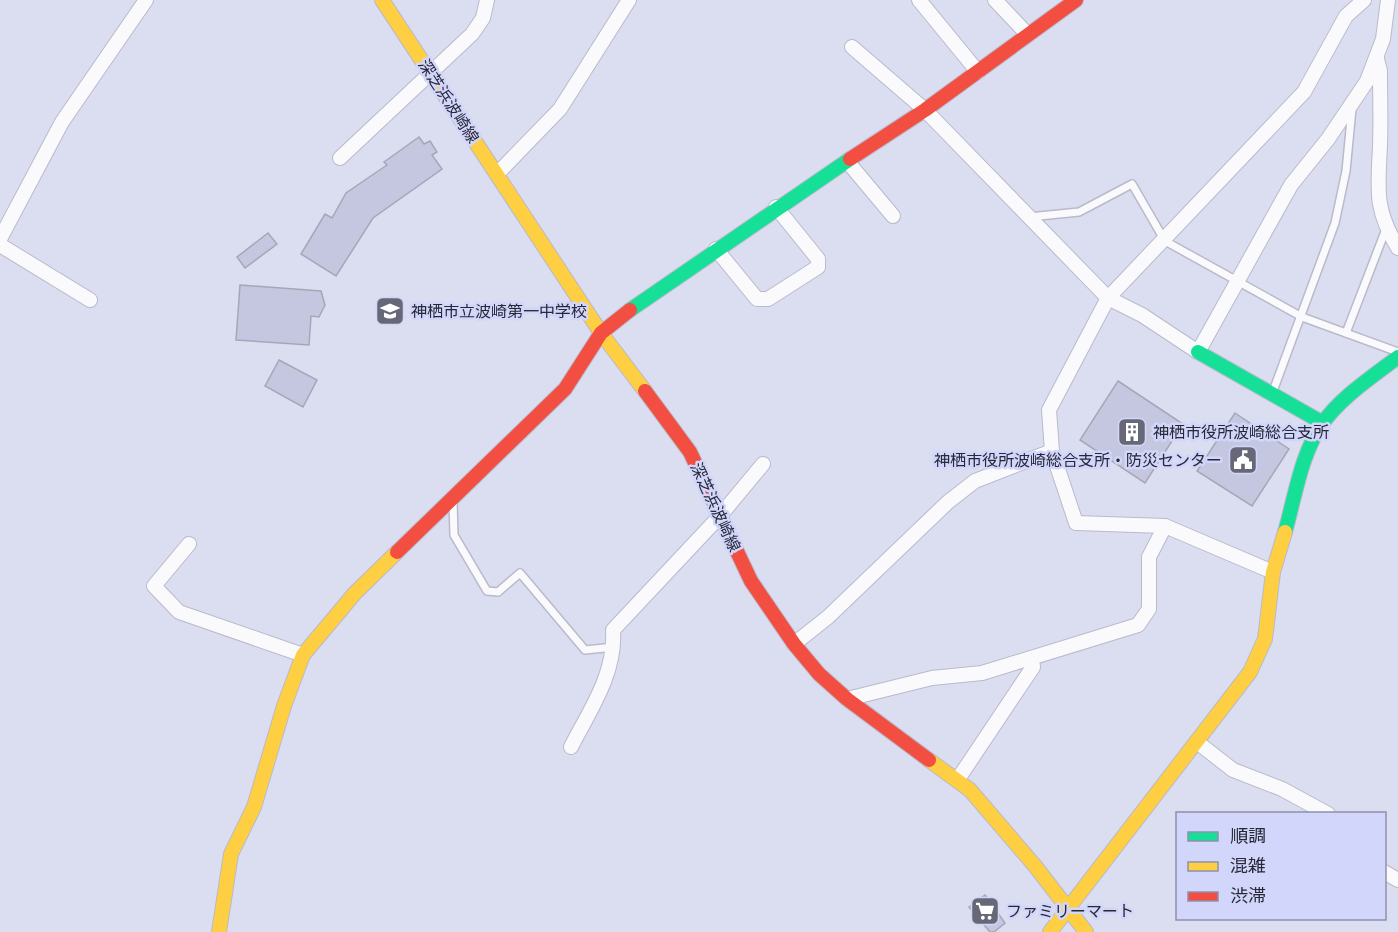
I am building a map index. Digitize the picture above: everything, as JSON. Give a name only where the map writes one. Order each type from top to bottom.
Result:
[{"type":"street","points":[[0,239],[62,122],[146,0]]},
{"type":"street","name":"深芝浜波崎線","points":[[382,0],[601,333],[695,459],[719,517],[751,581],[794,644],[819,674],[847,699],[958,779],[989,810],[1086,932]]},
{"type":"street","points":[[340,158],[472,33],[483,18],[487,0]]},
{"type":"street","points":[[497,174],[560,109],[629,0]]},
{"type":"street","points":[[995,0],[1028,35]]},
{"type":"street","points":[[219,932],[231,854],[254,807],[284,706],[303,655],[355,593],[565,389],[601,333],[622,315],[776,207],[925,110],[1076,0]]},
{"type":"street","points":[[1274,572],[1165,526],[1076,523],[1052,451],[1049,410],[1108,298],[1166,241],[1304,92],[1346,16],[1364,0]]},
{"type":"street","points":[[1198,352],[1291,186],[1368,81],[1377,59],[1388,0]]},
{"type":"street","points":[[924,2],[978,72]]},
{"type":"street","points":[[852,47],[925,110],[1108,298],[1142,315],[1198,352],[1323,423]]},
{"type":"street","points":[[1377,59],[1380,71],[1377,200],[1386,228],[1398,248]]},
{"type":"street","points":[[847,161],[893,216]]},
{"type":"street","points":[[716,249],[757,299],[768,299],[818,267],[818,259],[776,207]]},
{"type":"street","points":[[0,245],[90,300]]},
{"type":"street","points":[[1050,932],[1250,672],[1265,639],[1274,572],[1311,444],[1323,423],[1346,398],[1398,357]]},
{"type":"street","points":[[794,644],[828,617],[948,502],[975,481],[1052,451]]},
{"type":"street","points":[[571,747],[608,675],[614,646],[613,630],[719,517],[763,464]]},
{"type":"street","points":[[847,699],[932,678],[982,673],[1032,660],[1138,625],[1149,609],[1149,557],[1165,526]]},
{"type":"street","points":[[189,544],[154,586],[179,612],[303,655]]},
{"type":"street","points":[[958,779],[1034,667],[1032,660]]},
{"type":"street","points":[[1197,742],[1233,770],[1282,789],[1326,812]]},
{"type":"lane","points":[[1272,395],[1335,223],[1346,171],[1353,103]]},
{"type":"lane","points":[[1029,217],[1079,212],[1132,184],[1166,241],[1302,317],[1398,352]]},
{"type":"lane","points":[[1346,333],[1386,228]]},
{"type":"lane","points":[[452,499],[455,503],[454,536],[487,591],[498,592],[520,573],[585,650],[614,646]]},
{"type":"building","points":[[419,137],[424,144],[430,141],[437,152],[432,155],[442,169],[373,218],[336,276],[301,254],[325,214],[332,218],[346,193],[387,165],[384,162]]},
{"type":"building","points":[[268,233],[277,244],[245,268],[237,257]]},
{"type":"building","points":[[240,285],[321,291],[325,305],[319,317],[311,316],[309,345],[236,340]]},
{"type":"building","points":[[279,360],[317,380],[303,407],[265,386]]},
{"type":"building","name":"神栖市役所波崎総合支所","points":[[1118,381],[1183,424],[1145,483],[1080,440]]},
{"type":"building","name":"神栖市役所波崎総合支所・防災センター","points":[[1235,413],[1289,449],[1252,506],[1197,471]]},
{"type":"building","name":"ファミリーマート","points":[[985,895],[1005,923],[994,932],[990,932],[969,907]]},
{"type":"traffic: fast","points":[[630,310],[850,159]]},
{"type":"traffic: fast","points":[[1198,352],[1323,423]]},
{"type":"traffic: fast","points":[[1285,532],[1304,462],[1322,424],[1348,396],[1398,357]]},
{"type":"traffic: slow","points":[[382,0],[601,333],[645,391]]},
{"type":"traffic: slow","points":[[1050,932],[1250,672],[1265,639],[1273,572],[1285,532]]},
{"type":"traffic: slow","points":[[219,932],[231,854],[254,807],[284,706],[303,655],[355,593],[397,552]]},
{"type":"traffic: slow","points":[[929,760],[970,790],[1035,866],[1086,932]]},
{"type":"traffic: jam","points":[[850,159],[925,110],[1076,0]]},
{"type":"traffic: jam","points":[[397,552],[565,389],[601,333],[630,310]]},
{"type":"traffic: jam","points":[[645,391],[690,452],[751,581],[794,644],[819,674],[847,699],[929,760]]},
{"type":"place","name":"神栖市立波崎第一中学校","points":[[390,311]]},
{"type":"place","name":"神栖市役所波崎総合支所","points":[[1132,432]]},
{"type":"place","name":"神栖市役所波崎総合支所・防災センター","points":[[1243,460]]},
{"type":"place","name":"ファミリーマート","points":[[985,911]]}]
